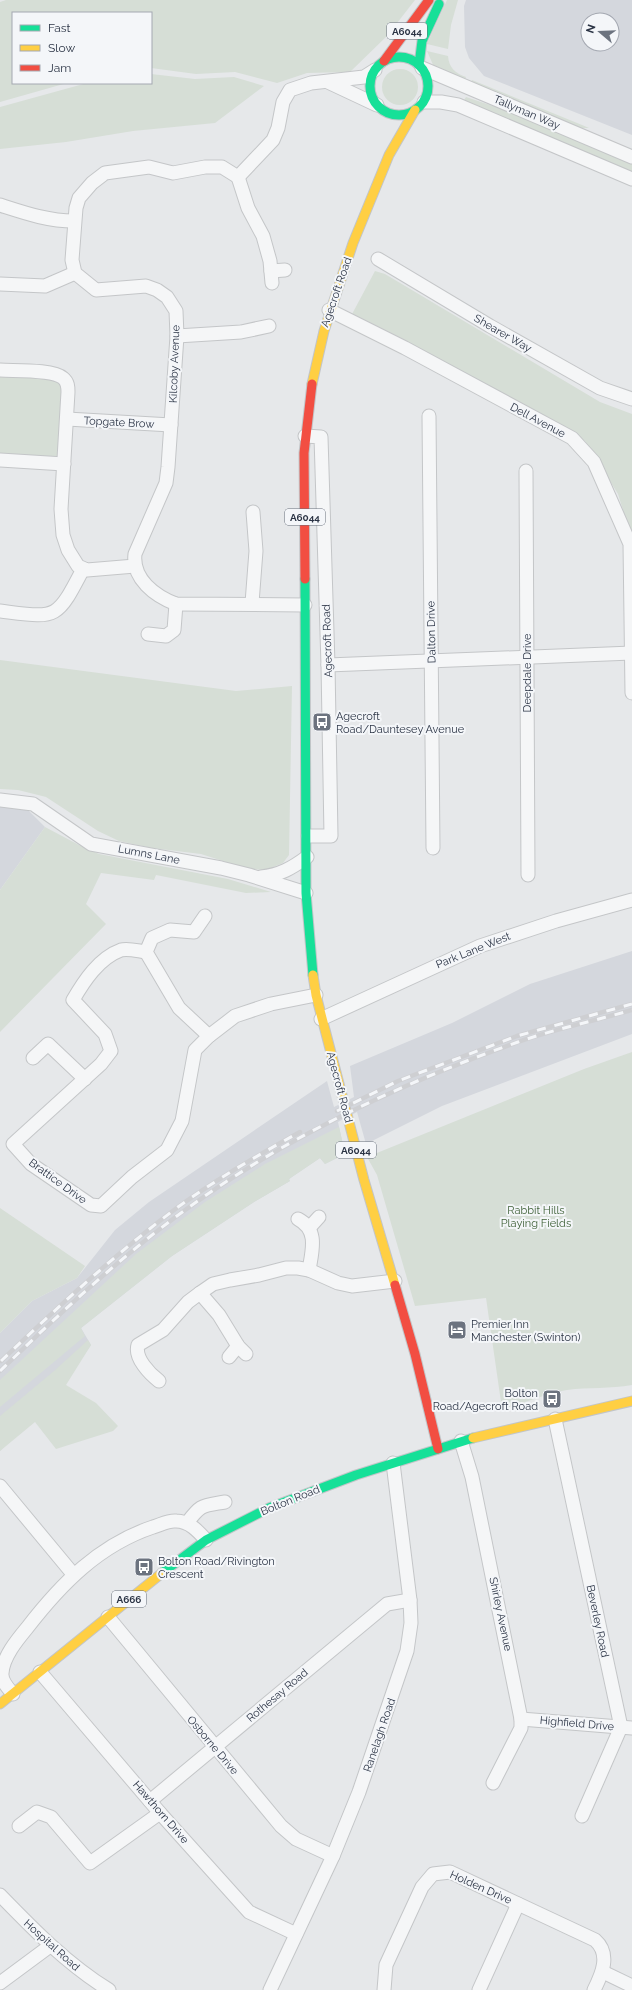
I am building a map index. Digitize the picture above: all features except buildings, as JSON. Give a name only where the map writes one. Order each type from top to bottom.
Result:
[{"type":"main road","name":"A6044","points":[[379,66],[429,0]]},
{"type":"main road","name":"A6044","points":[[421,67],[418,55],[420,46],[440,0]]},
{"type":"main road","points":[[380,107],[395,115],[409,114],[419,106],[428,85],[421,67],[411,60],[402,57],[392,58],[379,66],[370,88],[386,123]]},
{"type":"main road","name":"Agecroft Road","points":[[419,106],[389,154],[351,248],[329,310],[314,369],[305,436],[305,605],[308,836],[306,893],[311,956],[321,1019],[364,1180],[415,1354],[427,1406],[434,1450]]},
{"type":"main road","name":"Agecroft Road","points":[[388,138],[389,154]]},
{"type":"main road","name":"Bolton Road","points":[[0,1704],[178,1559],[206,1540],[268,1508],[356,1475],[434,1450],[462,1437],[555,1419],[632,1401]]},
{"type":"main road","points":[[427,1406],[441,1423]]},
{"type":"street","points":[[238,178],[273,140],[278,128],[283,102],[290,90],[310,83],[364,77],[379,66]]},
{"type":"street","name":"Tallyman Way","points":[[421,67],[632,157]]},
{"type":"street","points":[[327,81],[380,107]]},
{"type":"street","name":"Tallyman Way","points":[[419,106],[441,102],[458,105],[632,179]]},
{"type":"street","points":[[0,284],[45,286],[75,273],[72,260],[74,221],[79,198],[92,183],[105,174],[149,167],[173,173],[205,167],[222,167],[238,178],[248,208],[263,236],[271,277],[284,270]]},
{"type":"street","points":[[0,205],[40,218],[59,221],[74,221]]},
{"type":"street","name":"Shearer Way","points":[[378,260],[490,326],[594,384],[615,394],[632,399]]},
{"type":"street","name":"Kilcoby Avenue","points":[[75,273],[96,290],[146,286],[157,290],[167,297],[176,312],[177,336],[166,483],[135,554],[135,566]]},
{"type":"street","name":"Dell Avenue","points":[[329,310],[405,348],[572,438],[594,462],[630,544],[632,692]]},
{"type":"street","points":[[177,336],[241,332],[270,326]]},
{"type":"street","points":[[0,370],[37,372],[62,377],[68,386],[61,509],[63,535],[73,559],[78,566],[83,569],[95,570],[135,566],[143,583],[168,601],[176,604],[217,605],[252,603],[305,605]]},
{"type":"street","name":"Dalton Drive","points":[[429,416],[433,848]]},
{"type":"street","name":"Topgate Brow","points":[[67,419],[171,425]]},
{"type":"street","name":"Agecroft Road","points":[[305,436],[321,437],[328,665],[331,836],[308,836]]},
{"type":"street","points":[[0,460],[64,464]]},
{"type":"street","name":"Deepdale Drive","points":[[526,471],[528,875]]},
{"type":"street","points":[[252,603],[256,552],[253,512]]},
{"type":"street","points":[[0,611],[34,615],[53,613],[64,604],[83,569]]},
{"type":"street","points":[[148,634],[166,636],[174,630],[176,604]]},
{"type":"street","points":[[328,665],[632,653]]},
{"type":"street","name":"Lumns Lane","points":[[0,800],[34,804],[91,844],[222,868],[257,877],[306,893]]},
{"type":"street","points":[[257,877],[274,876],[285,872],[307,857]]},
{"type":"street","name":"Park Lane West","points":[[321,1019],[480,946],[556,920],[632,900]]},
{"type":"street","points":[[204,916],[194,932],[170,930],[152,938],[146,952],[179,1008],[209,1036]]},
{"type":"street","name":"Brattice Drive","points":[[146,952],[121,950],[105,960],[86,979],[73,1000],[105,1034],[110,1050],[101,1064],[13,1144],[31,1164],[91,1205],[101,1206],[132,1177],[167,1150],[182,1120],[195,1050],[209,1036],[235,1016],[271,1004],[316,995]]},
{"type":"street","points":[[33,1058],[48,1044],[85,1079]]},
{"type":"street","points":[[309,1228],[319,1217]]},
{"type":"street","points":[[298,1218],[306,1223],[313,1237],[309,1270]]},
{"type":"street","points":[[159,1381],[150,1375],[145,1368],[138,1354],[138,1345],[163,1330],[188,1302],[213,1284],[286,1268],[309,1270],[338,1283],[352,1286],[395,1282]]},
{"type":"street","points":[[200,1293],[219,1315],[242,1350],[229,1357]]},
{"type":"street","name":"Beverley Road","points":[[555,1419],[627,1728]]},
{"type":"street","name":"Shirley Avenue","points":[[462,1437],[472,1477],[522,1719],[521,1728],[494,1783]]},
{"type":"street","name":"Ranelagh Road","points":[[270,1990],[333,1856],[359,1792],[407,1651],[411,1623],[410,1600],[393,1463]]},
{"type":"street","points":[[0,1486],[73,1574]]},
{"type":"street","points":[[187,1523],[201,1506],[225,1502]]},
{"type":"street","points":[[12,1694],[3,1680],[2,1673],[5,1663],[19,1638],[52,1596],[73,1574],[103,1551],[137,1532],[174,1520],[187,1523],[206,1540]]},
{"type":"street","name":"Rothesay Road","points":[[150,1801],[387,1604],[410,1600]]},
{"type":"street","name":"Osborne Drive","points":[[108,1617],[281,1826],[296,1839],[333,1856]]},
{"type":"street","name":"Hawthorn Drive","points":[[40,1672],[160,1813],[249,1912],[296,1934]]},
{"type":"street","name":"Highfield Drive","points":[[522,1719],[627,1728]]},
{"type":"street","points":[[582,1816],[627,1728]]},
{"type":"street","points":[[19,1826],[37,1812],[51,1817],[90,1863],[160,1813]]},
{"type":"street","name":"Holden Drive","points":[[384,1990],[386,1965],[422,1887],[433,1874],[450,1872],[595,1940],[600,1945],[604,1955],[603,1972],[594,1990]]},
{"type":"street","name":"Hospital Road","points":[[0,1895],[50,1946],[88,1977],[108,1990]]},
{"type":"street","points":[[479,1990],[518,1904]]},
{"type":"street","points":[[0,1983],[50,1946]]},
{"type":"street","points":[[603,1972],[632,1986]]},
{"type":"shaded area","points":[[466,0],[632,0],[632,135],[484,76],[469,58],[465,47],[464,6]]},
{"type":"shaded area","points":[[0,804],[26,808],[45,827],[0,890]]},
{"type":"shaded area","points":[[632,951],[632,1034],[442,1106],[366,1144],[357,1112],[338,1122],[345,1154],[325,1164],[320,1158],[289,1179],[290,1181],[254,1202],[172,1256],[81,1328],[91,1345],[82,1358],[0,1451],[0,1333],[32,1301],[77,1278],[115,1230],[149,1202],[327,1081],[334,1107],[354,1097],[350,1066],[452,1023],[530,984]]},
{"type":"green space","points":[[6,0],[415,0],[387,36],[350,72],[307,73],[277,83],[235,72],[196,74],[152,68],[152,12],[12,12],[12,84],[63,84],[0,102],[0,2]]},
{"type":"green space","points":[[447,0],[458,0],[451,25],[448,49],[427,44]]},
{"type":"green space","points":[[427,51],[448,56],[453,70],[466,77],[464,82],[434,67]]},
{"type":"green space","points":[[397,69],[403,69],[413,74],[418,87],[413,100],[403,105],[397,105],[387,100],[382,90],[382,84],[387,74]]},
{"type":"green space","points":[[152,74],[195,79],[234,77],[264,86],[215,123],[133,131],[66,142],[0,149],[0,107],[83,84],[152,84]]},
{"type":"green space","points":[[472,80],[589,128],[581,128],[507,97],[470,84]]},
{"type":"green space","points":[[466,97],[502,109],[632,164],[632,173],[463,102]]},
{"type":"green space","points":[[375,271],[385,274],[600,402],[632,414],[632,539],[618,494],[585,441],[351,316]]},
{"type":"green space","points":[[0,372],[62,379],[61,462],[0,457]]},
{"type":"green space","points":[[0,660],[236,691],[292,686],[289,855],[283,863],[273,867],[270,871],[245,868],[201,854],[152,848],[119,841],[98,831],[46,797],[18,790],[0,789]]},
{"type":"green space","points":[[45,827],[99,854],[228,879],[271,892],[246,893],[156,875],[154,880],[101,873],[86,904],[106,924],[0,1032],[0,890]]},
{"type":"green space","name":"Rabbit Hills Playing Fields","points":[[632,1052],[632,1385],[567,1390],[502,1409],[486,1298],[415,1306],[377,1175],[367,1157],[584,1069]]},
{"type":"green space","points":[[339,1127],[345,1154],[325,1164],[320,1158],[289,1179],[290,1181],[254,1202],[172,1256],[81,1328],[85,1336],[0,1407],[0,1380],[136,1254],[205,1202],[265,1164]]},
{"type":"green space","points":[[0,1208],[85,1266],[77,1278],[32,1301],[0,1333]]},
{"type":"green space","points":[[88,1340],[91,1345],[66,1385],[96,1403],[118,1426],[113,1431],[56,1449],[35,1422],[0,1451],[0,1416],[54,1371]]},
{"type":"railway","points":[[337,1111],[398,1081],[517,1036],[632,1004]]},
{"type":"railway","points":[[0,1371],[88,1289],[157,1231],[220,1186],[301,1137],[386,1095],[474,1058],[532,1037],[632,1010]]},
{"type":"railway","points":[[1,1361],[109,1262],[178,1207],[238,1168],[300,1132]]},
{"type":"traffic: fast","points":[[419,65],[422,41],[439,4]]},
{"type":"traffic: fast","points":[[399,57],[410,59],[423,70],[426,75],[428,86],[426,97],[415,110],[410,113],[399,115],[388,113],[375,102],[372,97],[370,86],[372,75],[383,62],[388,59],[399,57]]},
{"type":"traffic: fast","points":[[305,579],[306,893],[313,975]]},
{"type":"traffic: fast","points":[[162,1573],[206,1540],[269,1508],[356,1475],[473,1438]]},
{"type":"traffic: slow","points":[[312,384],[324,331],[353,243],[389,155],[415,110]]},
{"type":"traffic: slow","points":[[313,975],[316,995],[364,1180],[395,1285]]},
{"type":"traffic: slow","points":[[473,1438],[632,1401]]},
{"type":"traffic: slow","points":[[0,1704],[162,1573]]},
{"type":"traffic: jam","points":[[384,61],[429,0]]},
{"type":"traffic: jam","points":[[305,579],[304,453],[312,384]]},
{"type":"traffic: jam","points":[[395,1285],[415,1354],[438,1449]]},
{"type":"place","name":"Agecroft Road/Dauntesey Avenue","points":[[322,722]]},
{"type":"place","name":"Premier Inn Manchester (Swinton)","points":[[457,1330]]},
{"type":"place","name":"Bolton Road/Agecroft Road","points":[[552,1399]]},
{"type":"place","name":"Bolton Road/Rivington Crescent","points":[[144,1567]]}]
